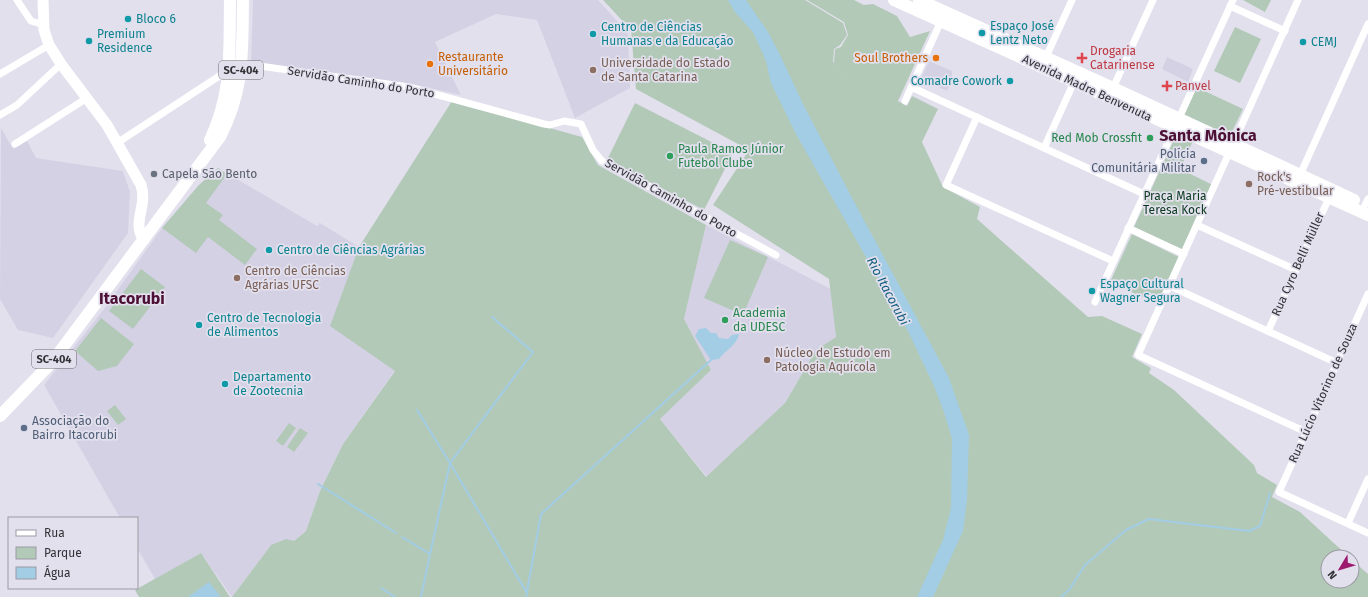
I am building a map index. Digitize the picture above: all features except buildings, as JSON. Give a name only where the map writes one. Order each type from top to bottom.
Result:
[{"type":"main road","points":[[43,0],[45,35],[49,45],[61,64],[102,118],[141,185],[144,195],[138,226],[139,234],[144,240]]},
{"type":"main road","name":"SC-404","points":[[0,416],[48,366],[194,174],[220,136],[230,116],[238,92],[234,64],[230,0]]},
{"type":"main road","name":"SC-404","points":[[234,64],[243,0]]},
{"type":"main road","name":"Avenida Madre Benvenuta","points":[[894,0],[907,3],[941,21],[1074,82],[1176,123],[1232,149],[1329,198],[1367,206]]},
{"type":"main road","name":"Avenida Madre Benvenuta","points":[[919,0],[1113,88],[1176,123]]},
{"type":"main road","name":"Avenida Madre Benvenuta","points":[[1232,149],[1300,175],[1367,206]]},
{"type":"street","points":[[17,0],[31,21],[44,25]]},
{"type":"street","points":[[1046,57],[1072,0]]},
{"type":"street","points":[[1113,88],[1153,0]]},
{"type":"street","points":[[1298,0],[1138,355],[1306,432]]},
{"type":"street","points":[[1095,302],[1231,3],[1285,31]]},
{"type":"street","points":[[905,101],[941,21]]},
{"type":"street","points":[[1300,175],[1368,24]]},
{"type":"street","points":[[1360,40],[1368,44]]},
{"type":"street","points":[[0,74],[49,45]]},
{"type":"street","points":[[0,115],[17,105],[61,64]]},
{"type":"street","points":[[117,143],[234,64]]},
{"type":"street","name":"Servidão Caminho do Porto","points":[[234,64],[409,87],[544,124],[564,121],[581,124],[593,150],[602,161],[776,255]]},
{"type":"street","points":[[1044,148],[1074,82]]},
{"type":"street","points":[[911,87],[1144,194]]},
{"type":"street","points":[[15,144],[87,98]]},
{"type":"street","points":[[977,117],[946,185],[1113,261]]},
{"type":"street","name":"Rua Cyro Belli Müller","points":[[1268,331],[1329,198]]},
{"type":"street","points":[[1197,225],[1296,270]]},
{"type":"street","points":[[1128,228],[1184,254]]},
{"type":"street","points":[[1170,286],[1337,363]]},
{"type":"street","name":"Rua Lúcio Vitorino de Souza","points":[[1348,524],[1279,492],[1368,296]]},
{"type":"street","points":[[1368,479],[1348,524],[1368,533]]},
{"type":"shaded area","points":[[253,0],[598,0],[628,33],[630,88],[575,118],[537,20],[496,14],[435,42],[461,95],[425,87],[251,61]]},
{"type":"shaded area","points":[[1167,57],[1193,69],[1188,82],[1162,69]]},
{"type":"shaded area","points":[[929,61],[952,71],[952,82],[947,91],[921,79]]},
{"type":"shaded area","points":[[1,128],[13,149],[27,141],[36,158],[123,171],[130,192],[128,233],[53,338],[18,330],[0,299]]},
{"type":"shaded area","points":[[218,168],[317,226],[320,223],[359,247],[331,325],[395,370],[343,444],[320,491],[306,531],[294,541],[271,545],[232,597],[201,553],[155,579],[138,550],[138,517],[119,517],[44,385],[104,309],[162,228],[199,185]]},
{"type":"shaded area","name":"Núcleo de Estudo em Patologia Aquícola","points":[[706,225],[831,289],[836,337],[816,350],[785,403],[707,477],[660,419],[711,370],[684,319]]},
{"type":"green space","points":[[603,0],[805,0],[843,23],[847,35],[840,45],[834,49],[833,62],[861,92],[834,63],[835,49],[841,47],[848,35],[844,22],[807,0],[854,0],[864,5],[873,4],[897,16],[910,37],[930,31],[898,101],[907,106],[912,96],[938,109],[922,142],[943,187],[980,207],[977,219],[1088,317],[1102,316],[1142,334],[1132,357],[1151,368],[1149,373],[1174,390],[1254,465],[1257,473],[1277,485],[1272,497],[1300,512],[1340,549],[1320,549],[1320,589],[1360,589],[1360,567],[1368,574],[1368,597],[232,597],[271,545],[286,539],[294,541],[306,531],[320,491],[343,444],[395,371],[330,326],[359,247],[452,101],[582,137],[598,165],[706,225],[684,319],[711,370],[660,419],[706,477],[785,403],[816,350],[836,337],[829,279],[713,205],[749,150],[636,89],[631,30]]},
{"type":"green space","points":[[1243,0],[1271,0],[1265,12]]},
{"type":"green space","points":[[1235,27],[1261,39],[1240,83],[1214,71]]},
{"type":"green space","points":[[1196,87],[1243,109],[1229,138],[1183,116]]},
{"type":"green space","name":"Paula Ramos Júnior Futebol Clube","points":[[635,103],[733,153],[704,210],[607,160]]},
{"type":"green space","name":"Praça Maria Teresa Kock","points":[[1177,133],[1193,141],[1180,169],[1213,185],[1183,250],[1134,227]]},
{"type":"green space","points":[[218,168],[227,174],[206,203],[223,215],[219,220],[257,249],[245,265],[208,237],[196,253],[162,228],[199,185]]},
{"type":"green space","points":[[1132,234],[1179,257],[1157,304],[1110,282]]},
{"type":"green space","points":[[730,240],[768,257],[743,315],[704,298]]},
{"type":"green space","points":[[141,269],[165,287],[133,329],[109,311]]},
{"type":"green space","points":[[101,318],[134,344],[117,366],[98,371],[75,351]]},
{"type":"green space","points":[[115,405],[126,419],[118,425],[107,411]]},
{"type":"green space","points":[[289,423],[296,428],[283,446],[276,441]]},
{"type":"green space","points":[[300,428],[308,433],[294,452],[287,447]]},
{"type":"green space","points":[[201,553],[230,597],[139,597],[135,590]]},
{"type":"water","name":"Rio Itacorubi","points":[[728,0],[746,0],[768,32],[804,106],[851,196],[949,378],[969,435],[967,500],[963,531],[933,597],[917,597],[943,540],[951,508],[952,439],[944,412],[934,386],[907,329],[797,136],[771,83],[766,61],[753,32],[735,12]]},
{"type":"water","points":[[706,328],[711,333],[716,333],[719,338],[728,339],[732,335],[739,334],[734,344],[719,359],[711,360],[695,336],[699,329]]},
{"type":"water","points":[[209,582],[221,597],[188,597]]},
{"type":"waterway","points":[[492,317],[533,352],[450,463],[527,593]]},
{"type":"waterway","points":[[526,597],[541,514],[711,360]]},
{"type":"waterway","points":[[417,410],[450,463],[430,554]]},
{"type":"waterway","points":[[318,484],[396,533]]},
{"type":"waterway","points":[[1061,597],[1069,590],[1085,565],[1126,530],[1149,519],[1249,531],[1260,526],[1270,493]]},
{"type":"waterway","points":[[402,537],[430,554],[421,597]]},
{"type":"waterway","points":[[381,588],[395,597]]},
{"type":"place","name":"Bloco 6","points":[[128,19]]},
{"type":"place","name":"Espaço José Lentz Neto","points":[[982,33]]},
{"type":"place","name":"Centro de Ciências Humanas e da Educação","points":[[593,34]]},
{"type":"place","name":"Premium Residence","points":[[89,41]]},
{"type":"place","name":"CEMJ","points":[[1303,42]]},
{"type":"place","name":"Soul Brothers","points":[[936,58]]},
{"type":"place","name":"Drogaria Catarinense","points":[[1082,58]]},
{"type":"place","name":"Restaurante Universitário","points":[[430,64]]},
{"type":"place","name":"Universidade do Estado de Santa Catarina","points":[[593,70]]},
{"type":"place","name":"Comadre Cowork","points":[[1010,81]]},
{"type":"place","name":"Panvel","points":[[1167,86]]},
{"type":"place","name":"Red Mob Crossfit","points":[[1150,138]]},
{"type":"place","name":"Paula Ramos Júnior Futebol Clube","points":[[670,156]]},
{"type":"place","name":"Polícia Comunitária Militar","points":[[1204,161]]},
{"type":"place","name":"Capela São Bento","points":[[154,174]]},
{"type":"place","name":"Rock's Pré-vestibular","points":[[1249,184]]},
{"type":"place","name":"Centro de Ciências Agrárias","points":[[269,250]]},
{"type":"place","name":"Centro de Ciências Agrárias UFSC","points":[[237,278]]},
{"type":"place","name":"Espaço Cultural Wagner Segura","points":[[1092,291]]},
{"type":"place","name":"Academia da UDESC","points":[[725,320]]},
{"type":"place","name":"Centro de Tecnologia de Alimentos","points":[[199,325]]},
{"type":"place","name":"Núcleo de Estudo em Patologia Aquícola","points":[[767,360]]},
{"type":"place","name":"Departamento de Zootecnia","points":[[225,384]]},
{"type":"place","name":"Associação do Bairro Itacorubi","points":[[24,428]]},
{"type":"district","name":"Santa Mônica","points":[[1208,135]]},
{"type":"district","name":"Itacorubi","points":[[132,298]]}]
